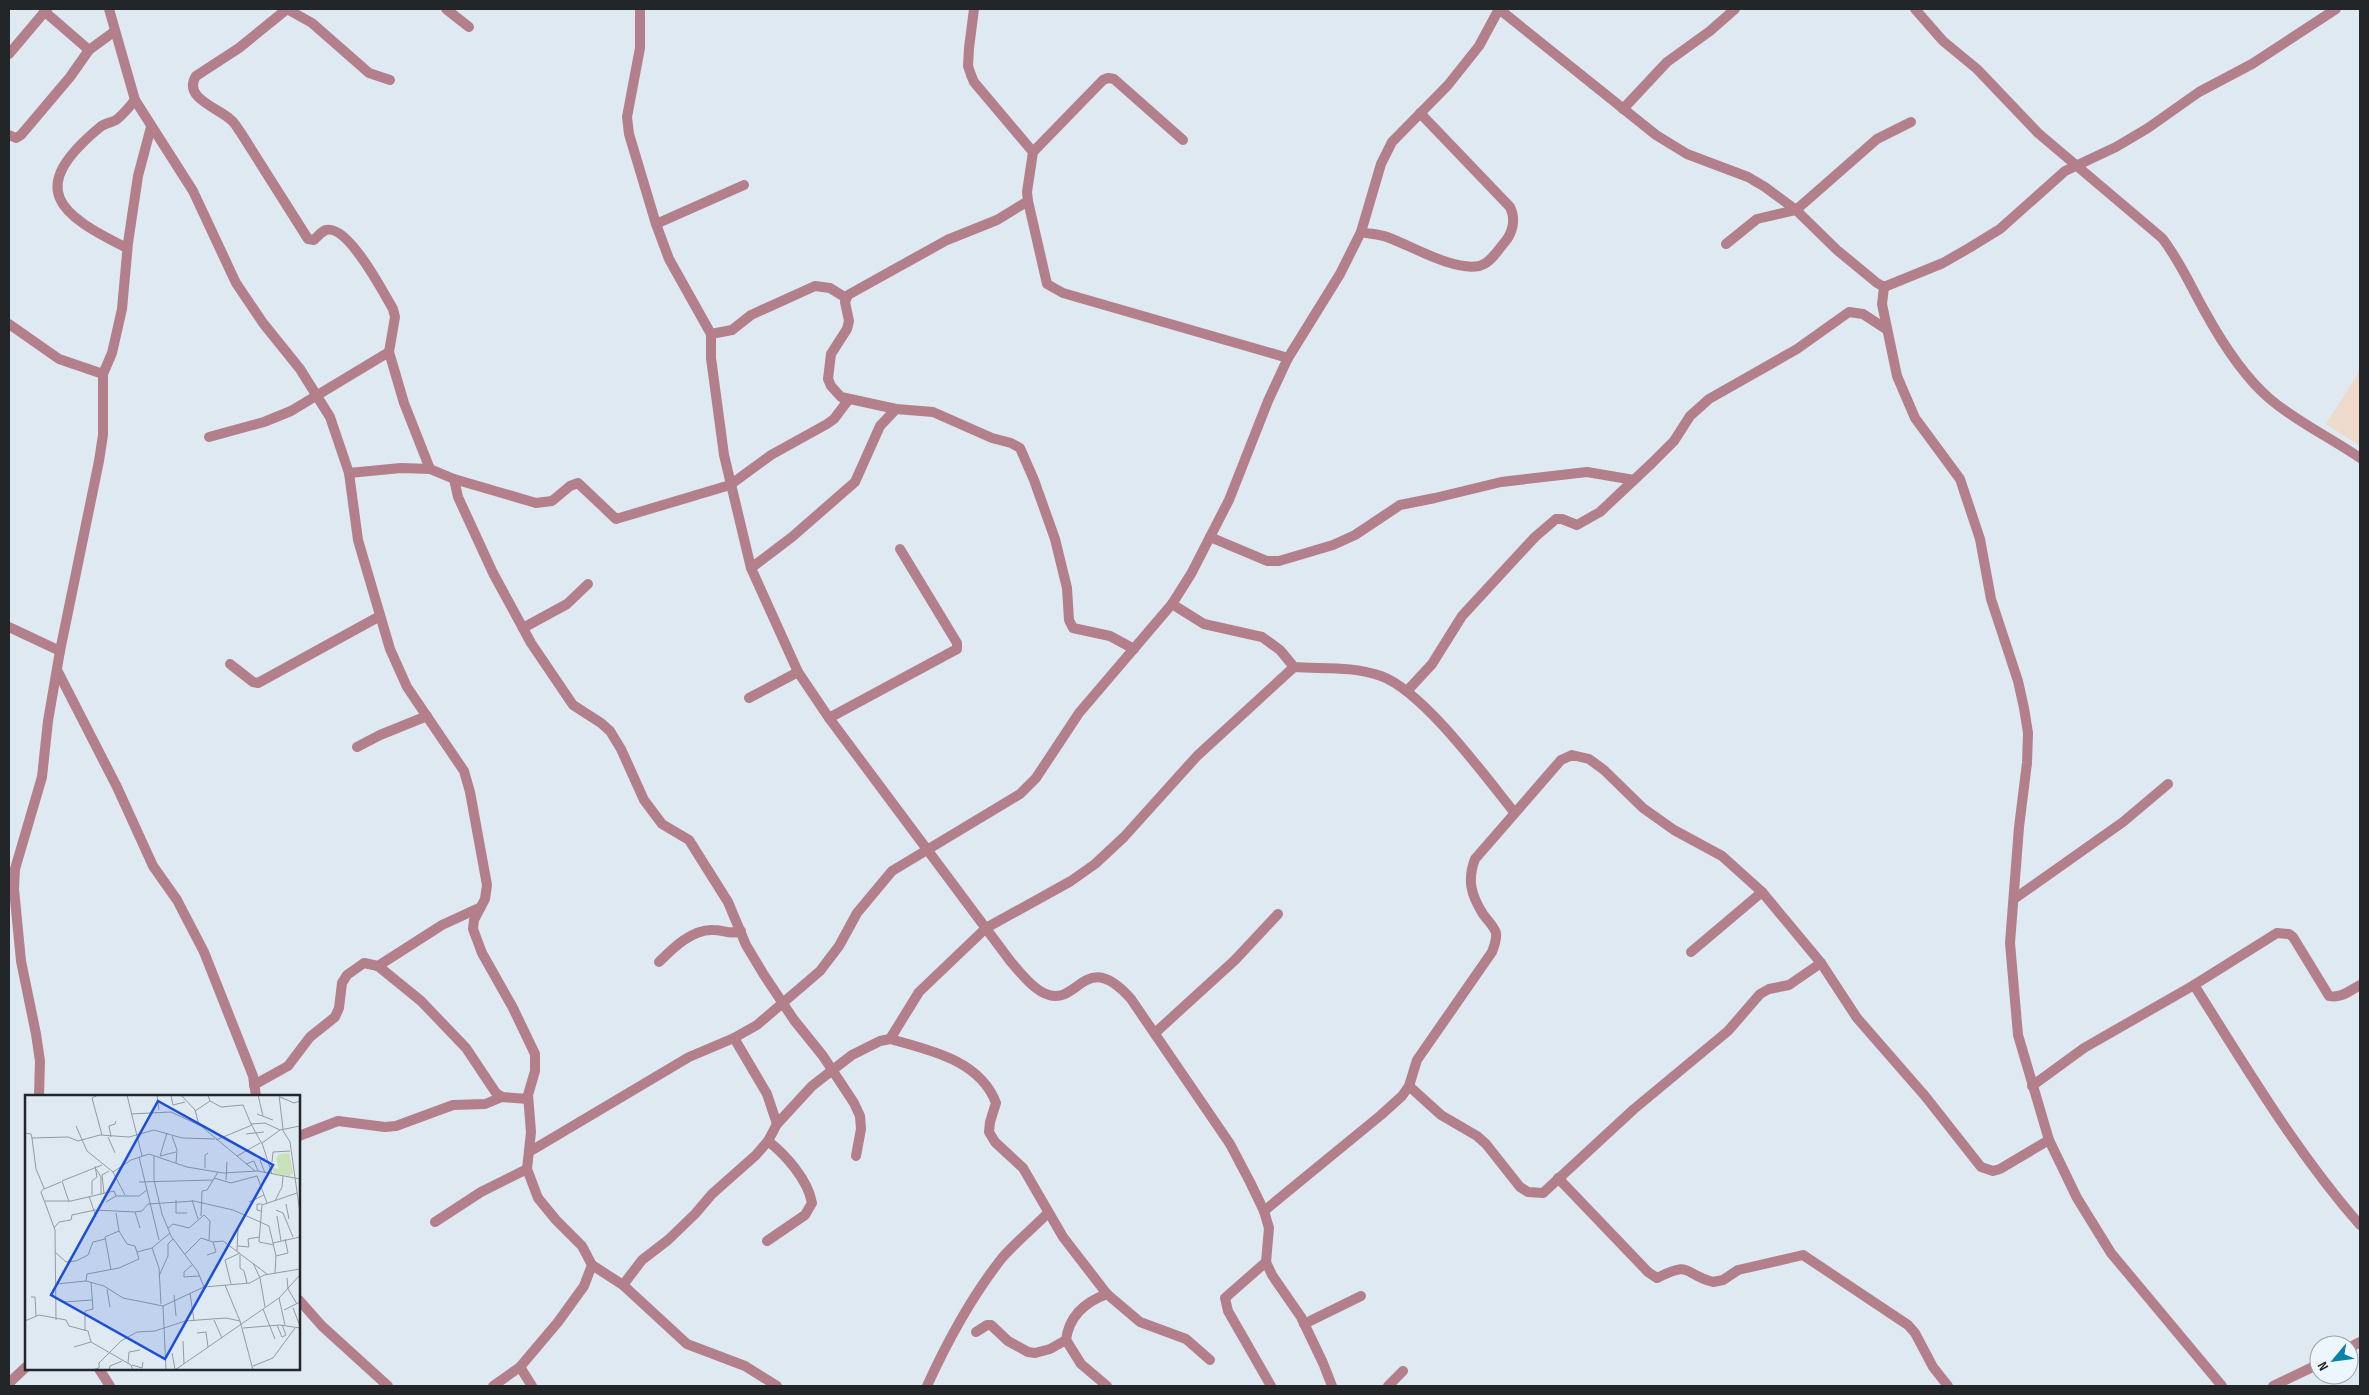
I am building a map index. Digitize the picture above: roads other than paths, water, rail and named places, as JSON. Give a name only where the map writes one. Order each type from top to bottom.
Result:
[{"type":"street","points":[[109,9],[134,100],[193,191],[236,283],[249,304],[318,395],[338,435],[349,473],[358,540],[380,616],[401,673],[427,716],[457,757],[467,780],[487,885],[485,899],[474,920],[473,929],[476,940],[535,1054],[535,1071],[529,1085],[528,1100],[531,1132],[527,1169],[532,1187],[545,1208],[582,1246],[592,1265],[623,1285],[687,1344],[745,1366],[777,1386]]},
{"type":"street","points":[[390,80],[370,73],[312,23],[287,9],[240,48],[196,76],[192,81],[192,89],[204,102],[231,120],[242,133],[308,239],[314,240],[324,231],[329,230],[343,236],[355,247],[393,309],[395,317],[389,352],[404,403],[430,469]]},
{"type":"street","points":[[446,9],[469,27]]},
{"type":"street","points":[[640,9],[640,48],[627,117],[629,134],[656,224],[669,259],[711,334],[716,400],[730,485],[751,568],[798,672],[829,718],[1011,962],[1041,992],[1050,996],[1059,996],[1085,980],[1096,977],[1109,980],[1121,988],[1131,999],[1230,1144],[1264,1211],[1269,1228],[1266,1262],[1272,1275],[1304,1324],[1332,1386]]},
{"type":"street","points":[[974,9],[968,66],[971,75],[974,82],[1034,152]]},
{"type":"street","points":[[529,1152],[549,1143],[642,1083],[689,1057],[734,1038],[757,1025],[820,971],[839,946],[857,913],[892,871],[1020,794],[1036,778],[1079,713],[1172,604],[1210,537],[1243,469],[1268,401],[1288,358],[1340,274],[1360,232],[1381,164],[1392,142],[1448,85],[1479,46],[1499,9],[1656,135],[1687,154],[1748,177],[1796,210],[1837,250],[1884,287]]},
{"type":"street","points":[[1623,109],[1667,62],[1710,31],[1734,9]]},
{"type":"street","points":[[1915,9],[1943,41],[1976,68],[2038,133],[2075,166],[2126,205],[2162,238],[2178,258],[2205,312],[2237,361],[2270,399],[2360,458]]},
{"type":"street","points":[[1884,287],[1943,263],[2000,230],[2065,171],[2140,132],[2199,92],[2252,64],[2336,9]]},
{"type":"street","points":[[9,54],[45,10],[89,50]]},
{"type":"street","points":[[9,135],[16,138],[21,135],[70,77],[89,50],[115,31]]},
{"type":"street","points":[[1183,140],[1114,79],[1108,78],[1034,152],[1027,192],[1044,278],[1050,287],[1086,300],[1288,358]]},
{"type":"street","points":[[127,248],[97,233],[74,218],[62,205],[57,190],[59,174],[72,154],[100,126],[114,121],[124,113],[134,100]]},
{"type":"street","points":[[1360,232],[1385,236],[1443,260],[1465,266],[1484,264],[1508,239],[1514,219],[1510,207],[1420,113]]},
{"type":"street","points":[[1726,244],[1757,219],[1796,210],[1878,138],[1911,122]]},
{"type":"street","points":[[39,1095],[40,1061],[21,961],[11,892],[18,856],[42,777],[48,721],[60,651],[103,435],[103,374],[114,344],[122,309],[127,248],[138,176],[151,127]]},
{"type":"street","points":[[656,224],[744,186]]},
{"type":"street","points":[[1028,201],[997,220],[947,240],[851,292],[846,298],[849,321],[847,329],[831,354],[828,379],[831,386],[841,397],[896,409],[933,412],[992,438],[1011,442],[1020,448],[1034,480],[1055,539],[1067,588],[1068,620],[1073,628],[1110,636],[1134,650]]},
{"type":"street","points":[[711,334],[736,329],[751,315],[815,286],[830,288],[846,298]]},
{"type":"street","points":[[1884,287],[1882,304],[1897,376],[1908,402],[1927,436],[1960,479],[1969,502],[1980,539],[1991,599],[2018,681],[2028,733],[2027,763],[2010,943],[2018,1034],[2048,1140],[2077,1198],[2111,1253],[2222,1386]]},
{"type":"street","points":[[1407,691],[1432,664],[1462,616],[1535,537],[1556,520],[1562,519],[1575,525],[1586,521],[1600,512],[1674,441],[1690,416],[1709,399],[1797,349],[1849,312],[1863,314],[1886,329]]},
{"type":"street","points":[[9,324],[52,356],[103,374]]},
{"type":"street","points":[[209,437],[264,422],[318,395],[389,352]]},
{"type":"street","points":[[349,473],[402,468],[430,469],[454,479],[536,503],[552,501],[570,486],[578,483],[616,518],[730,485],[771,455],[827,424],[849,399]]},
{"type":"street","points":[[751,568],[792,537],[855,482],[880,426],[896,409]]},
{"type":"street","points":[[1210,537],[1267,562],[1279,561],[1355,535],[1400,505],[1501,482],[1587,472],[1634,480]]},
{"type":"street","points":[[454,479],[454,486],[493,572],[523,628],[573,705],[610,731],[621,749],[644,800],[662,824],[689,840],[728,902],[764,975],[832,1071],[860,1116],[860,1140],[856,1156]]},
{"type":"street","points":[[829,718],[957,650],[957,643],[900,549]]},
{"type":"street","points":[[523,628],[567,604],[588,584]]},
{"type":"street","points":[[1172,604],[1204,624],[1262,637],[1272,642],[1294,667]]},
{"type":"street","points":[[230,664],[252,682],[258,683],[380,616]]},
{"type":"street","points":[[9,627],[60,651]]},
{"type":"street","points":[[890,1039],[920,992],[986,928],[1071,881],[1101,859],[1124,837],[1197,756],[1294,667],[1349,668],[1384,677],[1407,691],[1447,730],[1514,812]]},
{"type":"street","points":[[58,670],[117,787],[153,866],[177,900],[204,952],[217,981],[254,1085],[256,1095]]},
{"type":"street","points":[[749,698],[798,672]]},
{"type":"street","points":[[357,747],[380,735],[427,716]]},
{"type":"street","points":[[1264,1211],[1381,1116],[1409,1086],[1417,1060],[1492,952],[1496,934],[1471,890],[1469,878],[1475,859],[1514,812],[1561,760],[1568,755],[1589,760],[1604,770],[1635,801],[1661,821],[1722,856],[1762,892],[1821,963],[1857,1018],[1925,1096],[1980,1167],[1993,1171],[2000,1169],[2048,1140]]},
{"type":"street","points":[[2014,899],[2123,822],[2168,784]]},
{"type":"street","points":[[1691,952],[1762,892]]},
{"type":"street","points":[[378,966],[442,925],[480,908]]},
{"type":"street","points":[[1155,1033],[1235,960],[1278,914]]},
{"type":"street","points":[[659,962],[681,943],[705,930],[732,934],[741,931]]},
{"type":"street","points":[[2032,1086],[2084,1048],[2194,985],[2272,935],[2284,933],[2293,938],[2329,996],[2341,996],[2360,985]]},
{"type":"street","points":[[254,1085],[288,1066],[310,1037],[334,1017],[339,1008],[342,982],[347,975],[364,963],[378,966],[421,1001],[466,1048],[493,1089],[502,1097]]},
{"type":"street","points":[[1409,1086],[1440,1115],[1477,1136],[1486,1144],[1520,1187],[1528,1192],[1543,1193],[1634,1108],[1728,1031],[1760,994],[1769,989],[1788,985],[1821,963]]},
{"type":"street","points":[[2194,985],[2269,1103],[2312,1166],[2360,1225]]},
{"type":"street","points":[[734,1038],[767,1094],[777,1124]]},
{"type":"street","points":[[623,1285],[642,1260],[668,1240],[695,1214],[712,1194],[750,1160],[768,1141],[777,1124],[812,1086],[866,1046],[890,1039],[953,1059],[984,1084],[996,1103],[989,1132],[995,1142],[1023,1168],[1063,1237],[1107,1294],[1140,1322],[1186,1339],[1210,1360]]},
{"type":"street","points":[[300,1136],[338,1121],[396,1126],[453,1105],[485,1104],[502,1097],[528,1100]]},
{"type":"street","points":[[767,1241],[806,1215],[812,1203],[804,1185],[786,1157],[768,1141]]},
{"type":"street","points":[[435,1222],[481,1192],[527,1169]]},
{"type":"street","points":[[1558,1178],[1648,1272],[1657,1278],[1673,1269],[1681,1268],[1689,1269],[1713,1282],[1750,1266],[1769,1264],[1794,1256],[1809,1256],[1838,1279],[1908,1325],[1915,1332],[1933,1367],[1948,1386]]},
{"type":"street","points":[[927,1386],[954,1333],[993,1270],[1015,1245],[1048,1213]]},
{"type":"street","points":[[1266,1262],[1225,1298],[1228,1311],[1271,1386]]},
{"type":"street","points":[[493,1386],[520,1367],[575,1299],[584,1286],[592,1265]]},
{"type":"street","points":[[1107,1294],[1091,1300],[1074,1317],[1067,1328],[1066,1340],[1082,1364],[1107,1386]]},
{"type":"street","points":[[1304,1324],[1361,1296]]},
{"type":"street","points":[[300,1301],[322,1326],[388,1386]]},
{"type":"street","points":[[976,1332],[987,1325],[992,1325],[1008,1341],[1035,1354],[1050,1349],[1066,1340]]},
{"type":"street","points":[[520,1367],[532,1386]]},
{"type":"street","points":[[9,1383],[25,1368]]},
{"type":"street","points":[[2273,1386],[2309,1369]]},
{"type":"street","points":[[100,1370],[110,1386]]},
{"type":"street","points":[[1388,1386],[1403,1371]]}]
